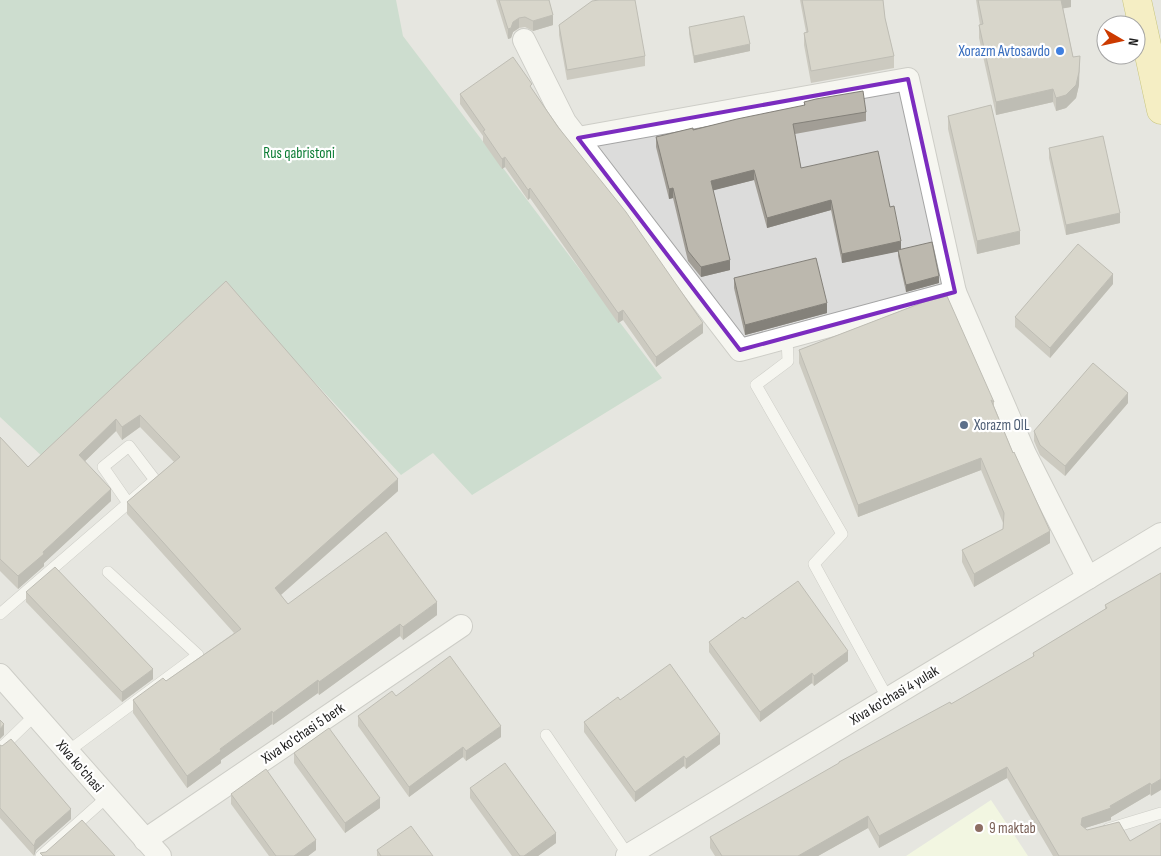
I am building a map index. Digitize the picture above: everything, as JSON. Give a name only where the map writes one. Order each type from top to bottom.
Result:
[{"type":"main road","points":[[1137,0],[1161,110]]},
{"type":"street","points":[[524,40],[565,122],[740,350],[955,292]]},
{"type":"street","points":[[578,138],[908,79],[955,292],[1025,454],[1088,578]]},
{"type":"street","name":"Xiva ko'chasi 4 yulak","points":[[627,856],[1161,534]]},
{"type":"street","name":"Xiva ko'chasi 5 berk","points":[[152,848],[461,626]]},
{"type":"street","name":"Xiva ko'chasi","points":[[0,675],[152,848]]},
{"type":"lane","points":[[787,338],[788,361],[756,385],[842,534],[814,564],[888,698]]},
{"type":"lane","points":[[0,614],[155,480],[129,446],[103,467],[128,503]]},
{"type":"lane","points":[[67,752],[198,655],[108,572]]},
{"type":"lane","points":[[0,749],[35,715]]},
{"type":"lane","points":[[546,735],[627,856]]},
{"type":"lane","points":[[41,856],[107,797]]},
{"type":"lane","points":[[1098,832],[1161,813]]},
{"type":"highlighted area","points":[[908,79],[955,292],[740,350],[578,138]]},
{"type":"shaded area","points":[[0,0],[1161,0],[1161,856],[0,856]]},
{"type":"shaded area","name":"9 maktab","points":[[991,800],[1028,856],[906,856]]},
{"type":"green space","name":"Rus qabristoni","points":[[0,0],[396,0],[403,36],[662,378],[472,495],[433,453],[401,475],[226,287],[44,458],[0,417]]},
{"type":"building","points":[[499,0],[549,0],[553,15],[533,21],[525,17],[519,18],[508,29]]},
{"type":"building","points":[[635,0],[645,56],[567,70],[559,25],[592,1]]},
{"type":"building","points":[[802,0],[883,0],[885,18],[894,56],[811,71],[804,33],[808,32]]},
{"type":"building","points":[[978,0],[1061,0],[1073,57],[1080,56],[1076,85],[1066,95],[1056,98],[1053,89],[996,102],[979,25],[983,24]]},
{"type":"building","points":[[744,16],[750,44],[694,56],[689,27]]},
{"type":"building","points":[[513,57],[558,127],[626,212],[703,323],[656,357],[623,310],[618,313],[530,188],[528,190],[505,157],[502,159],[460,94]]},
{"type":"building","points":[[863,91],[866,112],[793,124],[801,168],[878,151],[890,207],[894,206],[901,241],[842,254],[831,200],[767,218],[754,170],[711,181],[730,260],[701,267],[688,251],[673,188],[669,189],[656,137],[805,105],[804,102],[816,99]]},
{"type":"building","points":[[991,105],[1020,231],[977,241],[948,116]]},
{"type":"building","points":[[1103,136],[1120,213],[1066,225],[1049,148]]},
{"type":"building","points":[[932,242],[939,276],[906,285],[898,250]]},
{"type":"building","points":[[1078,244],[1113,274],[1050,348],[1015,317]]},
{"type":"building","points":[[816,258],[827,303],[745,325],[734,278]]},
{"type":"building","points":[[226,281],[398,479],[275,588],[288,604],[386,532],[437,602],[403,627],[400,624],[273,713],[272,711],[187,776],[133,700],[163,678],[166,681],[241,629],[127,502],[180,457],[140,415],[122,427],[116,419],[79,455],[111,489],[43,552],[44,554],[18,576],[0,559],[0,437],[28,467]]},
{"type":"building","points":[[947,296],[994,402],[991,400],[1013,453],[1050,531],[974,574],[962,550],[1003,529],[1004,513],[981,458],[858,505],[799,350],[924,302]]},
{"type":"building","points":[[1093,363],[1128,393],[1065,466],[1040,445],[1034,431]]},
{"type":"building","points":[[55,567],[153,669],[122,692],[26,592]]},
{"type":"building","points":[[1161,573],[1161,779],[1151,785],[1150,783],[1110,806],[1111,808],[1082,818],[1081,825],[1087,830],[1119,822],[1130,841],[1161,823],[1161,856],[1059,856],[1007,767],[879,836],[868,816],[798,856],[722,856],[710,837],[839,762],[950,702],[951,704],[1034,656],[1033,653],[1107,608],[1105,605]]},
{"type":"building","points":[[798,581],[848,651],[814,676],[812,673],[760,712],[709,642]]},
{"type":"building","points":[[450,656],[501,726],[466,751],[463,747],[409,787],[358,716],[392,691],[396,696]]},
{"type":"building","points":[[670,664],[720,734],[686,759],[684,756],[635,792],[584,722],[618,697],[620,700]]},
{"type":"building","points":[[0,720],[4,724],[0,729]]},
{"type":"building","points":[[329,728],[380,798],[345,823],[294,753]]},
{"type":"building","points":[[11,739],[71,809],[36,840],[34,846],[0,808],[0,745],[2,746]]},
{"type":"building","points":[[505,763],[556,833],[524,856],[520,856],[470,788]]},
{"type":"building","points":[[266,769],[316,840],[294,856],[276,856],[231,794]]},
{"type":"building","points":[[82,820],[115,856],[43,856],[40,853],[46,852]]},
{"type":"building","points":[[411,826],[433,856],[381,856],[377,850]]},
{"type":"place","name":"Xorazm Avtosavdo","points":[[1060,51]]},
{"type":"place","name":"Xorazm OIL","points":[[964,425]]},
{"type":"place","name":"9 maktab","points":[[979,828]]}]
